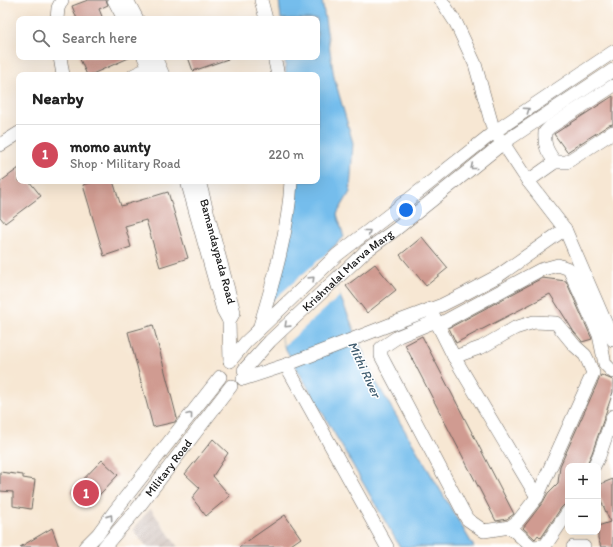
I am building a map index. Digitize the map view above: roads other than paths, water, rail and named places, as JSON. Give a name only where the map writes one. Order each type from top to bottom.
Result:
[{"type":"street","points":[[58,16],[58,8],[62,0]]},
{"type":"street","points":[[114,0],[122,16]]},
{"type":"street","points":[[127,0],[135,16]]},
{"type":"street","points":[[261,0],[265,16]]},
{"type":"street","points":[[441,0],[456,23],[475,64],[494,132],[528,181],[565,229],[609,319],[613,340]]},
{"type":"street","points":[[230,361],[246,342],[337,255],[494,132],[613,52]]},
{"type":"street","points":[[60,60],[62,72]]},
{"type":"street","points":[[275,60],[277,72]]},
{"type":"street","points":[[138,72],[150,64],[159,72]]},
{"type":"street","name":"Krishnalal Marva Marg","points":[[244,374],[270,341],[366,251],[395,230],[503,143],[613,70]]},
{"type":"street","points":[[584,71],[592,84]]},
{"type":"street","points":[[555,162],[548,152],[545,132],[550,127],[613,86]]},
{"type":"street","points":[[528,181],[555,162],[567,162],[613,132]]},
{"type":"street","points":[[0,144],[16,135]]},
{"type":"street","points":[[188,184],[212,251]]},
{"type":"street","name":"Bamandaypada Road","points":[[200,184],[212,251],[234,312],[229,321],[230,361]]},
{"type":"street","points":[[261,329],[285,227],[291,184]]},
{"type":"street","points":[[244,374],[288,364],[442,305],[498,276],[565,229]]},
{"type":"street","points":[[454,357],[482,347],[515,328],[534,322],[556,323],[575,346],[585,355],[593,373],[537,497],[518,521],[510,527],[484,531],[467,519],[381,356],[381,348],[399,336],[437,323],[540,270],[558,265],[569,269],[608,352],[605,364],[613,372]]},
{"type":"street","points":[[430,309],[454,357],[537,497]]},
{"type":"street","points":[[588,361],[608,352]]},
{"type":"street","points":[[230,361],[236,361],[241,364],[244,374],[242,381],[237,385],[231,386],[222,382],[219,371],[221,366],[230,361]]},
{"type":"street","points":[[288,364],[387,547]]},
{"type":"street","points":[[85,547],[105,543],[114,512],[220,377]]},
{"type":"street","name":"Military Road","points":[[105,543],[137,509],[231,386]]},
{"type":"street","points":[[596,463],[613,416]]},
{"type":"street","points":[[510,527],[532,547],[545,546],[565,516]]},
{"type":"street","points":[[573,547],[584,547]]},
{"type":"water","name":"Mithi River","points":[[279,0],[322,0],[334,77],[353,143],[350,192],[337,214],[344,237],[328,252],[340,296],[375,380],[474,547],[400,547],[284,346],[272,301],[296,184],[320,184],[320,72],[286,72],[285,60],[320,60],[320,16],[281,16]]},
{"type":"place","name":"momo aunty","points":[[86,493]]}]
